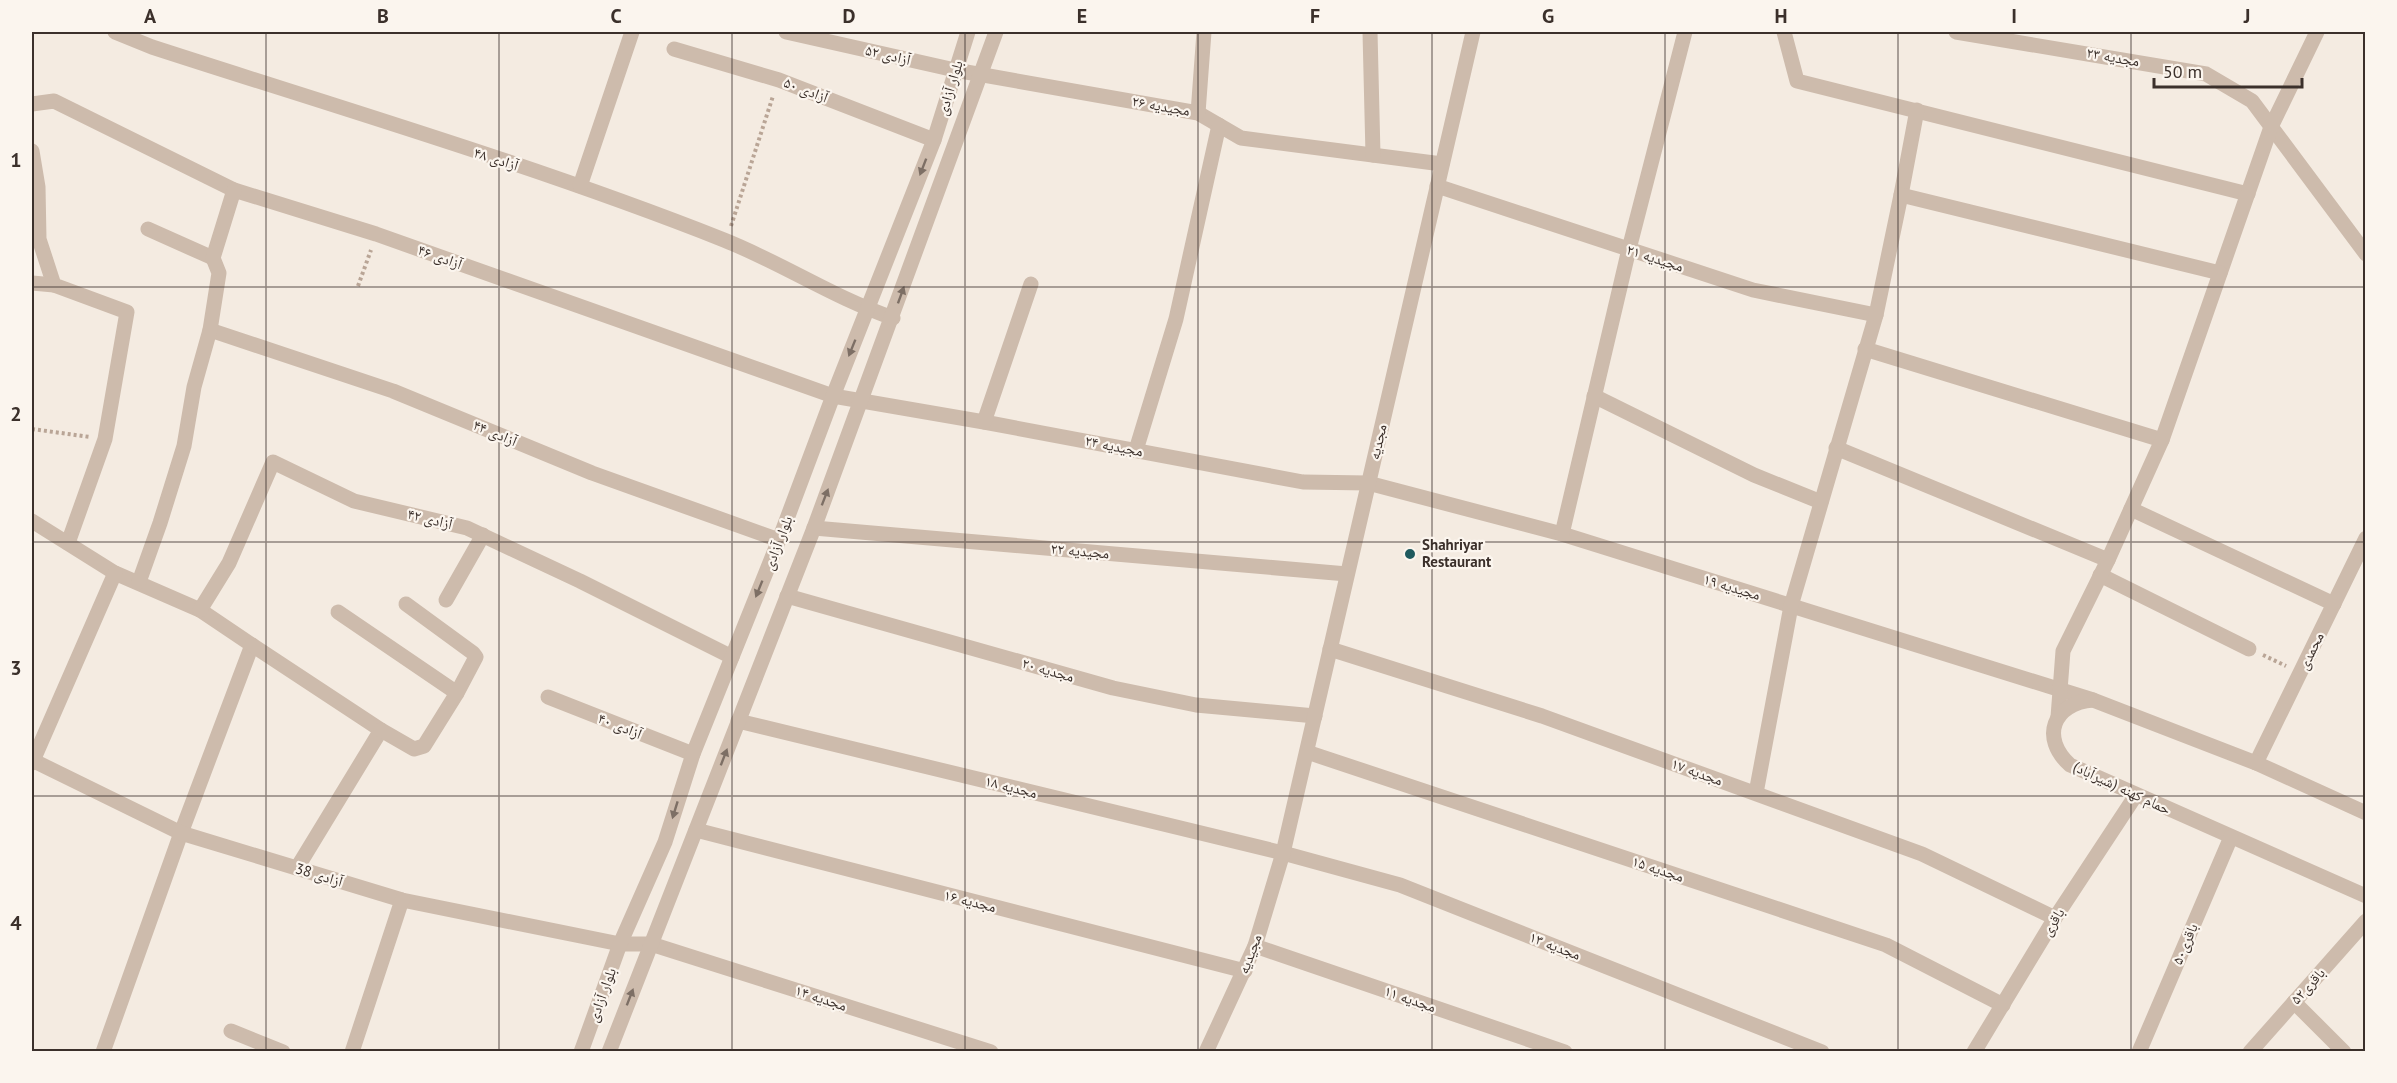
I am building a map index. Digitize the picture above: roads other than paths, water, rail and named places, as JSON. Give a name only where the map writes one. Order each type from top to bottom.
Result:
[{"type":"street","name":"آزادی ۴۸","points":[[116,32],[152,47],[580,186],[726,241],[868,309],[893,318]]},
{"type":"street","points":[[580,186],[632,32]]},
{"type":"street","name":"آزادی ۵۲","points":[[786,32],[981,75]]},
{"type":"street","name":"بلوار آزادی","points":[[581,1052],[620,944],[665,842],[693,754],[779,540],[934,140],[968,32]]},
{"type":"street","name":"بلوار آزادی","points":[[610,1051],[814,528],[893,318],[996,32]]},
{"type":"street","points":[[1198,113],[1204,32]]},
{"type":"street","points":[[1370,32],[1373,155]]},
{"type":"street","name":"مجدیه","points":[[1283,853],[1473,32]]},
{"type":"street","points":[[1562,534],[1629,249],[1685,32]]},
{"type":"street","points":[[1784,32],[1797,81],[2248,194]]},
{"type":"street","name":"مجدیه ۲۳","points":[[1956,32],[2206,74],[2252,101],[2366,254]]},
{"type":"street","name":"حمام کهنه (شیرآباد)","points":[[2317,32],[2271,127],[2162,440],[2108,560],[2063,651],[2058,717],[2053,730],[2054,744],[2060,756],[2070,765],[2366,897]]},
{"type":"street","name":"آزادی ۵۰","points":[[675,49],[779,80],[934,140]]},
{"type":"street","name":"مجیدیه ۲۶","points":[[981,75],[1198,113],[1241,138],[1442,164]]},
{"type":"street","name":"آزادی ۴۶","points":[[32,104],[54,101],[234,190],[376,234],[833,396],[861,402]]},
{"type":"street","points":[[1756,793],[1791,606],[1876,315],[1917,110]]},
{"type":"street","points":[[1136,450],[1176,319],[1219,125]]},
{"type":"street","points":[[32,151],[38,187],[39,239],[54,285]]},
{"type":"street","name":"مجیدیه ۲۱","points":[[1437,186],[1753,290],[1876,315]]},
{"type":"street","points":[[139,582],[184,446],[194,387],[210,330],[219,273],[213,258],[234,190]]},
{"type":"street","points":[[1901,195],[2220,273]]},
{"type":"street","points":[[148,229],[213,258]]},
{"type":"street","points":[[32,283],[54,285],[127,312],[105,439],[68,543]]},
{"type":"street","points":[[984,422],[1031,284]]},
{"type":"street","name":"آزادی ۴۴","points":[[210,330],[393,391],[592,473],[779,540]]},
{"type":"street","points":[[1865,350],[2162,440]]},
{"type":"street","points":[[1594,396],[1754,475],[1821,501]]},
{"type":"street","name":"مجیدیه ۲۴","points":[[861,402],[984,422],[1303,482],[1368,483]]},
{"type":"street","points":[[1836,448],[2108,560]]},
{"type":"street","name":"آزادی ۴۲","points":[[200,610],[229,563],[273,462],[354,501],[467,528],[732,657]]},
{"type":"street","name":"مجیدیه ۱۹","points":[[1368,483],[1562,534],[2093,700]]},
{"type":"street","points":[[2131,509],[2334,604]]},
{"type":"street","points":[[32,521],[115,573],[200,610],[381,730],[414,749],[424,746],[476,657],[406,604]]},
{"type":"street","name":"مجیدیه ۲۲","points":[[814,528],[1347,574]]},
{"type":"street","points":[[446,600],[483,535]]},
{"type":"street","name":"محمدی","points":[[2256,763],[2334,604],[2361,564],[2366,538]]},
{"type":"street","points":[[32,761],[115,573]]},
{"type":"street","points":[[2100,575],[2249,649]]},
{"type":"street","name":"مجدیه ۲۰","points":[[787,596],[1113,688],[1196,705],[1315,716]]},
{"type":"street","points":[[338,612],[457,693]]},
{"type":"street","points":[[103,1052],[181,833],[252,645]]},
{"type":"street","name":"مجدیه ۱۷","points":[[1330,649],[1542,716],[1922,854],[2055,918]]},
{"type":"street","name":"آزادی ۴۰","points":[[548,697],[693,754]]},
{"type":"street","points":[[2058,717],[2067,707],[2079,701],[2093,700],[2256,763],[2366,813]]},
{"type":"street","name":"مجدیه ۱۸","points":[[738,721],[1283,853]]},
{"type":"street","points":[[297,868],[381,730]]},
{"type":"street","name":"مجدیه ۱۵","points":[[1306,752],[1886,945],[2002,1005]]},
{"type":"street","name":"آزادی 38","points":[[32,761],[181,833],[402,900],[620,944]]},
{"type":"street","points":[[683,784],[710,793]]},
{"type":"street","name":"باقری","points":[[1974,1052],[2055,918],[2136,795]]},
{"type":"street","name":"مجدیه ۱۶","points":[[696,830],[1245,971]]},
{"type":"street","name":"باقری۵۰","points":[[2139,1052],[2231,837]]},
{"type":"street","name":"مجیدیه","points":[[1206,1052],[1255,946],[1283,853]]},
{"type":"street","name":"مجدیه ۱۳","points":[[1283,853],[1400,885],[1822,1052]]},
{"type":"street","points":[[352,1052],[402,900]]},
{"type":"street","name":"باقری۵۲","points":[[2250,1052],[2366,921]]},
{"type":"street","name":"مجدیه ۱۴","points":[[620,944],[651,944],[991,1052]]},
{"type":"street","name":"مجدیه ۱۱","points":[[1255,946],[1565,1052]]},
{"type":"street","points":[[2294,1002],[2344,1052]]},
{"type":"street","points":[[231,1031],[283,1052]]},
{"type":"place","name":"Shahriyar Restaurant","points":[[1410,554]]}]
